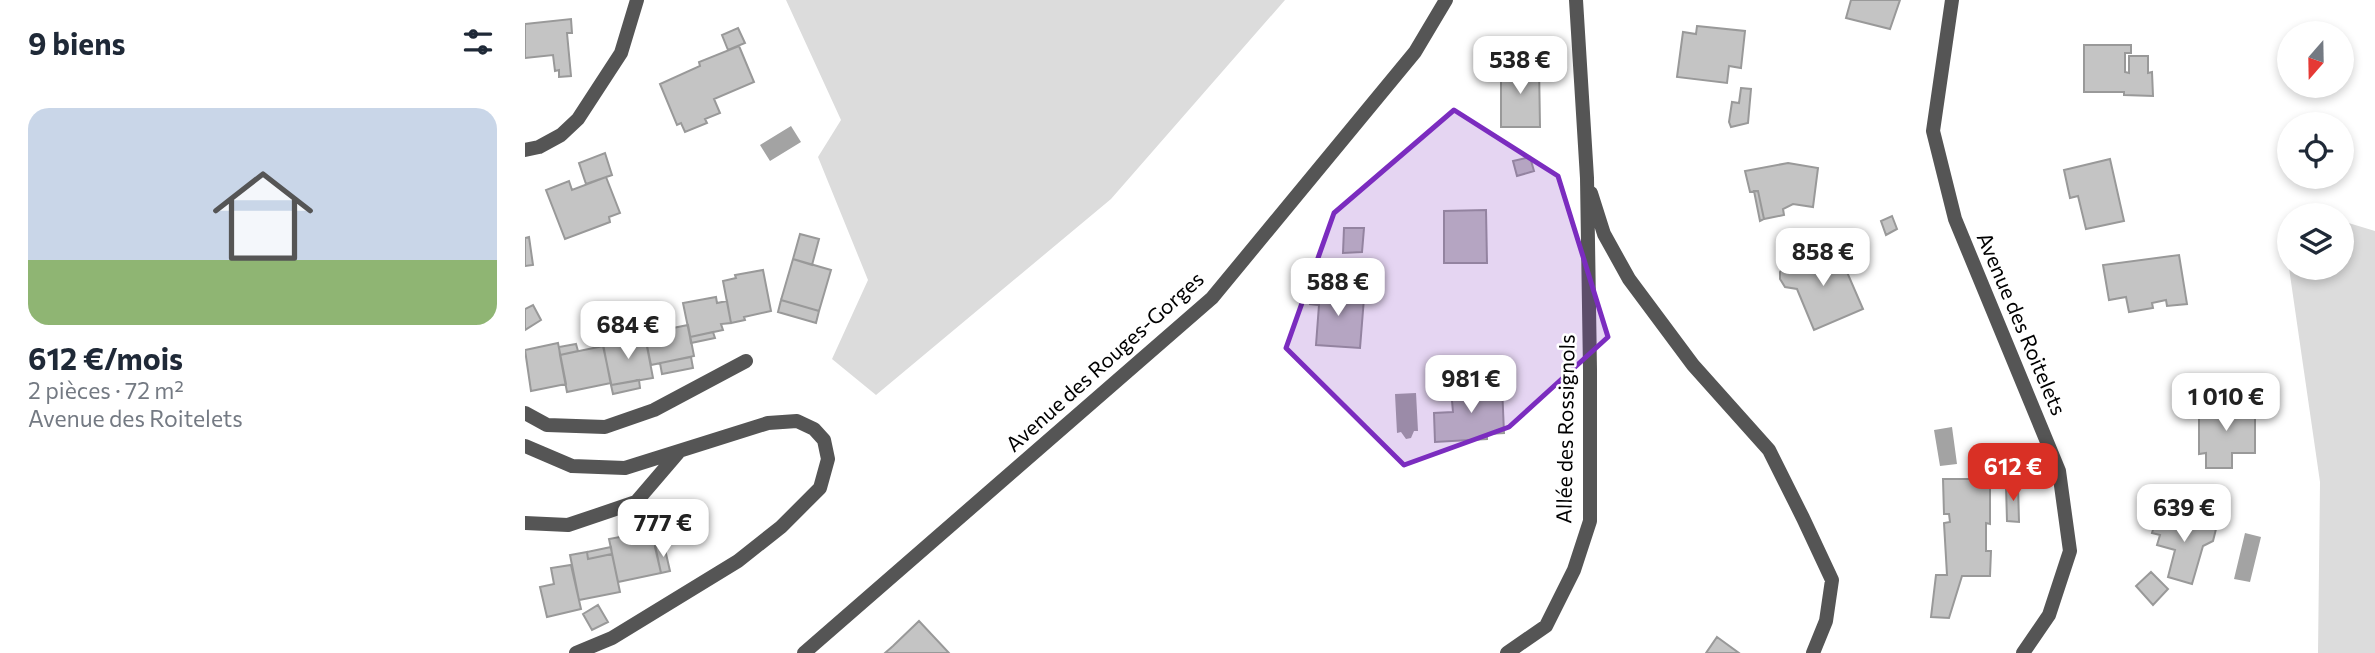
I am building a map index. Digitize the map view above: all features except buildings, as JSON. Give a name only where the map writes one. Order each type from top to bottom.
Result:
[{"type":"street","points":[[525,150],[539,147],[561,135],[577,119],[621,53],[637,0]]},
{"type":"street","name":"Avenue des Rouges-Gorges","points":[[804,653],[1212,298],[1415,52],[1446,0]]},
{"type":"street","points":[[1576,0],[1587,178],[1604,234],[1629,279],[1693,365],[1769,450],[1803,518],[1832,580],[1826,621],[1813,653]]},
{"type":"street","name":"Avenue des Roitelets","points":[[1952,0],[1933,131],[1955,219],[2059,471],[2070,551],[2049,615],[2023,653]]},
{"type":"street","name":"Allée des Rossignols","points":[[1507,653],[1546,626],[1574,570],[1590,521],[1587,178]]},
{"type":"street","points":[[525,413],[547,425],[605,427],[654,410],[746,361]]},
{"type":"street","points":[[525,446],[572,466],[625,468],[768,423],[797,421],[814,429],[824,440],[828,459],[820,488],[781,527],[738,561],[612,638],[576,653]]},
{"type":"street","points":[[525,523],[568,525],[636,502],[679,452]]},
{"type":"highlighted area","points":[[1454,110],[1558,176],[1608,337],[1509,427],[1404,465],[1286,348],[1334,213]]},
{"type":"shaded area","points":[[786,0],[1285,0],[1111,199],[876,395],[832,359],[868,280],[818,157],[841,120]]},
{"type":"shaded area","points":[[791,126],[801,142],[770,161],[760,145]]},
{"type":"shaded area","points":[[2354,225],[2375,231],[2375,653],[2318,653],[2320,482],[2291,280],[2354,280]]},
{"type":"shaded area","points":[[1416,393],[1418,431],[1414,431],[1411,438],[1406,439],[1401,432],[1397,433],[1395,394]]},
{"type":"shaded area","points":[[1952,427],[1957,464],[1940,466],[1934,430]]},
{"type":"shaded area","points":[[2245,533],[2261,537],[2250,582],[2234,579]]}]
